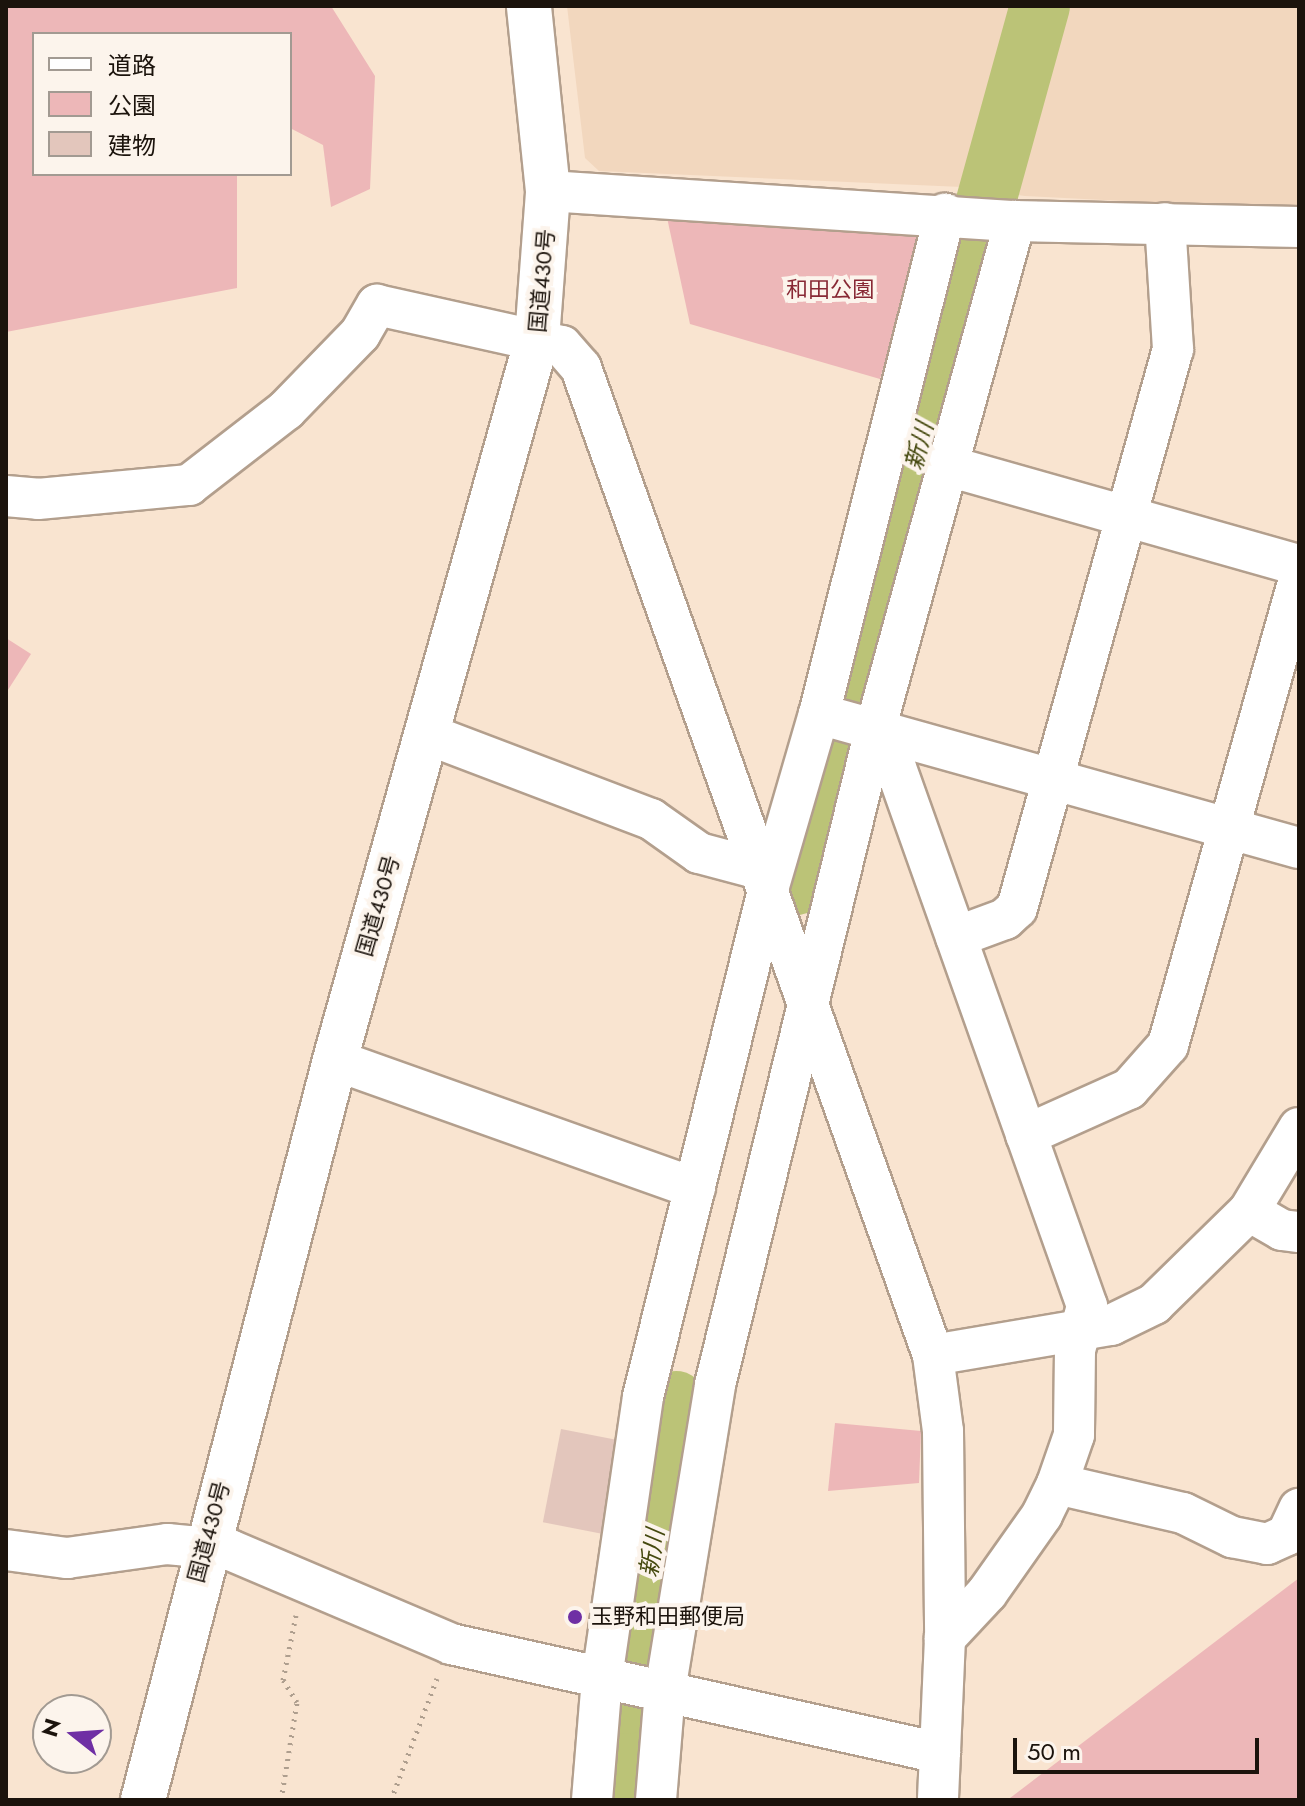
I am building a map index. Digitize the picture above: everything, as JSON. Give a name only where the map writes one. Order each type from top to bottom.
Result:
[{"type":"highway","name":"国道430号","points":[[143,1800],[205,1546],[335,1060],[537,339],[548,191],[529,6]]},
{"type":"street","points":[[548,191],[951,214],[1008,220],[1299,227]]},
{"type":"street","points":[[592,1800],[630,1683],[715,1385],[810,1000],[845,722],[951,214]]},
{"type":"street","points":[[656,1800],[630,1683],[643,1397],[695,1188],[766,878],[845,722],[948,466],[1008,220]]},
{"type":"street","points":[[956,937],[1005,919],[1017,908],[1173,349],[1165,223]]},
{"type":"street","points":[[6,496],[38,499],[189,485],[286,410],[360,334],[377,305],[562,346],[587,379],[810,1000],[933,1355],[943,1431],[945,1638],[938,1800]]},
{"type":"street","points":[[948,466],[1299,565]]},
{"type":"street","points":[[1026,1135],[1129,1089],[1168,1045],[1299,579]]},
{"type":"street","points":[[845,722],[1299,848]]},
{"type":"street","points":[[845,722],[896,768],[1087,1306],[1080,1331],[1074,1435],[1057,1484],[1042,1515],[987,1593],[945,1638]]},
{"type":"street","points":[[427,734],[651,819],[699,853],[766,878]]},
{"type":"street","points":[[335,1060],[695,1188]]},
{"type":"street","points":[[933,1355],[1111,1325],[1154,1304],[1249,1211],[1299,1128]]},
{"type":"street","points":[[1249,1211],[1282,1230],[1299,1232]]},
{"type":"street","points":[[1057,1484],[1183,1513],[1232,1537],[1267,1544],[1287,1535],[1299,1509]]},
{"type":"street","points":[[6,1550],[67,1558],[167,1544],[205,1546],[304,1578],[451,1644],[940,1753]]},
{"type":"path","points":[[281,1800],[297,1702],[283,1680],[304,1578]]},
{"type":"path","points":[[391,1800],[451,1644]]},
{"type":"shaded area","points":[[567,6],[1299,6],[1299,210],[1025,196],[962,187],[599,171],[585,158]]},
{"type":"green space","points":[[6,6],[331,6],[375,76],[370,189],[331,207],[323,145],[292,129],[292,32],[32,32],[32,176],[237,176],[237,288],[6,332]]},
{"type":"green space","name":"和田公園","points":[[666,213],[925,221],[880,379],[690,324]]},
{"type":"green space","points":[[6,638],[31,654],[6,693]]},
{"type":"green space","points":[[835,1423],[921,1431],[919,1483],[828,1491]]},
{"type":"green space","points":[[1299,1578],[1299,1800],[1010,1800],[1010,1798]]},
{"type":"building","points":[[561,1429],[624,1441],[606,1534],[543,1522]]},
{"type":"waterway","name":"新川","points":[[797,885],[1040,6]]},
{"type":"waterway","name":"新川","points":[[619,1800],[627,1704],[676,1401]]},
{"type":"place","name":"玉野和田郵便局","points":[[575,1617]]}]
